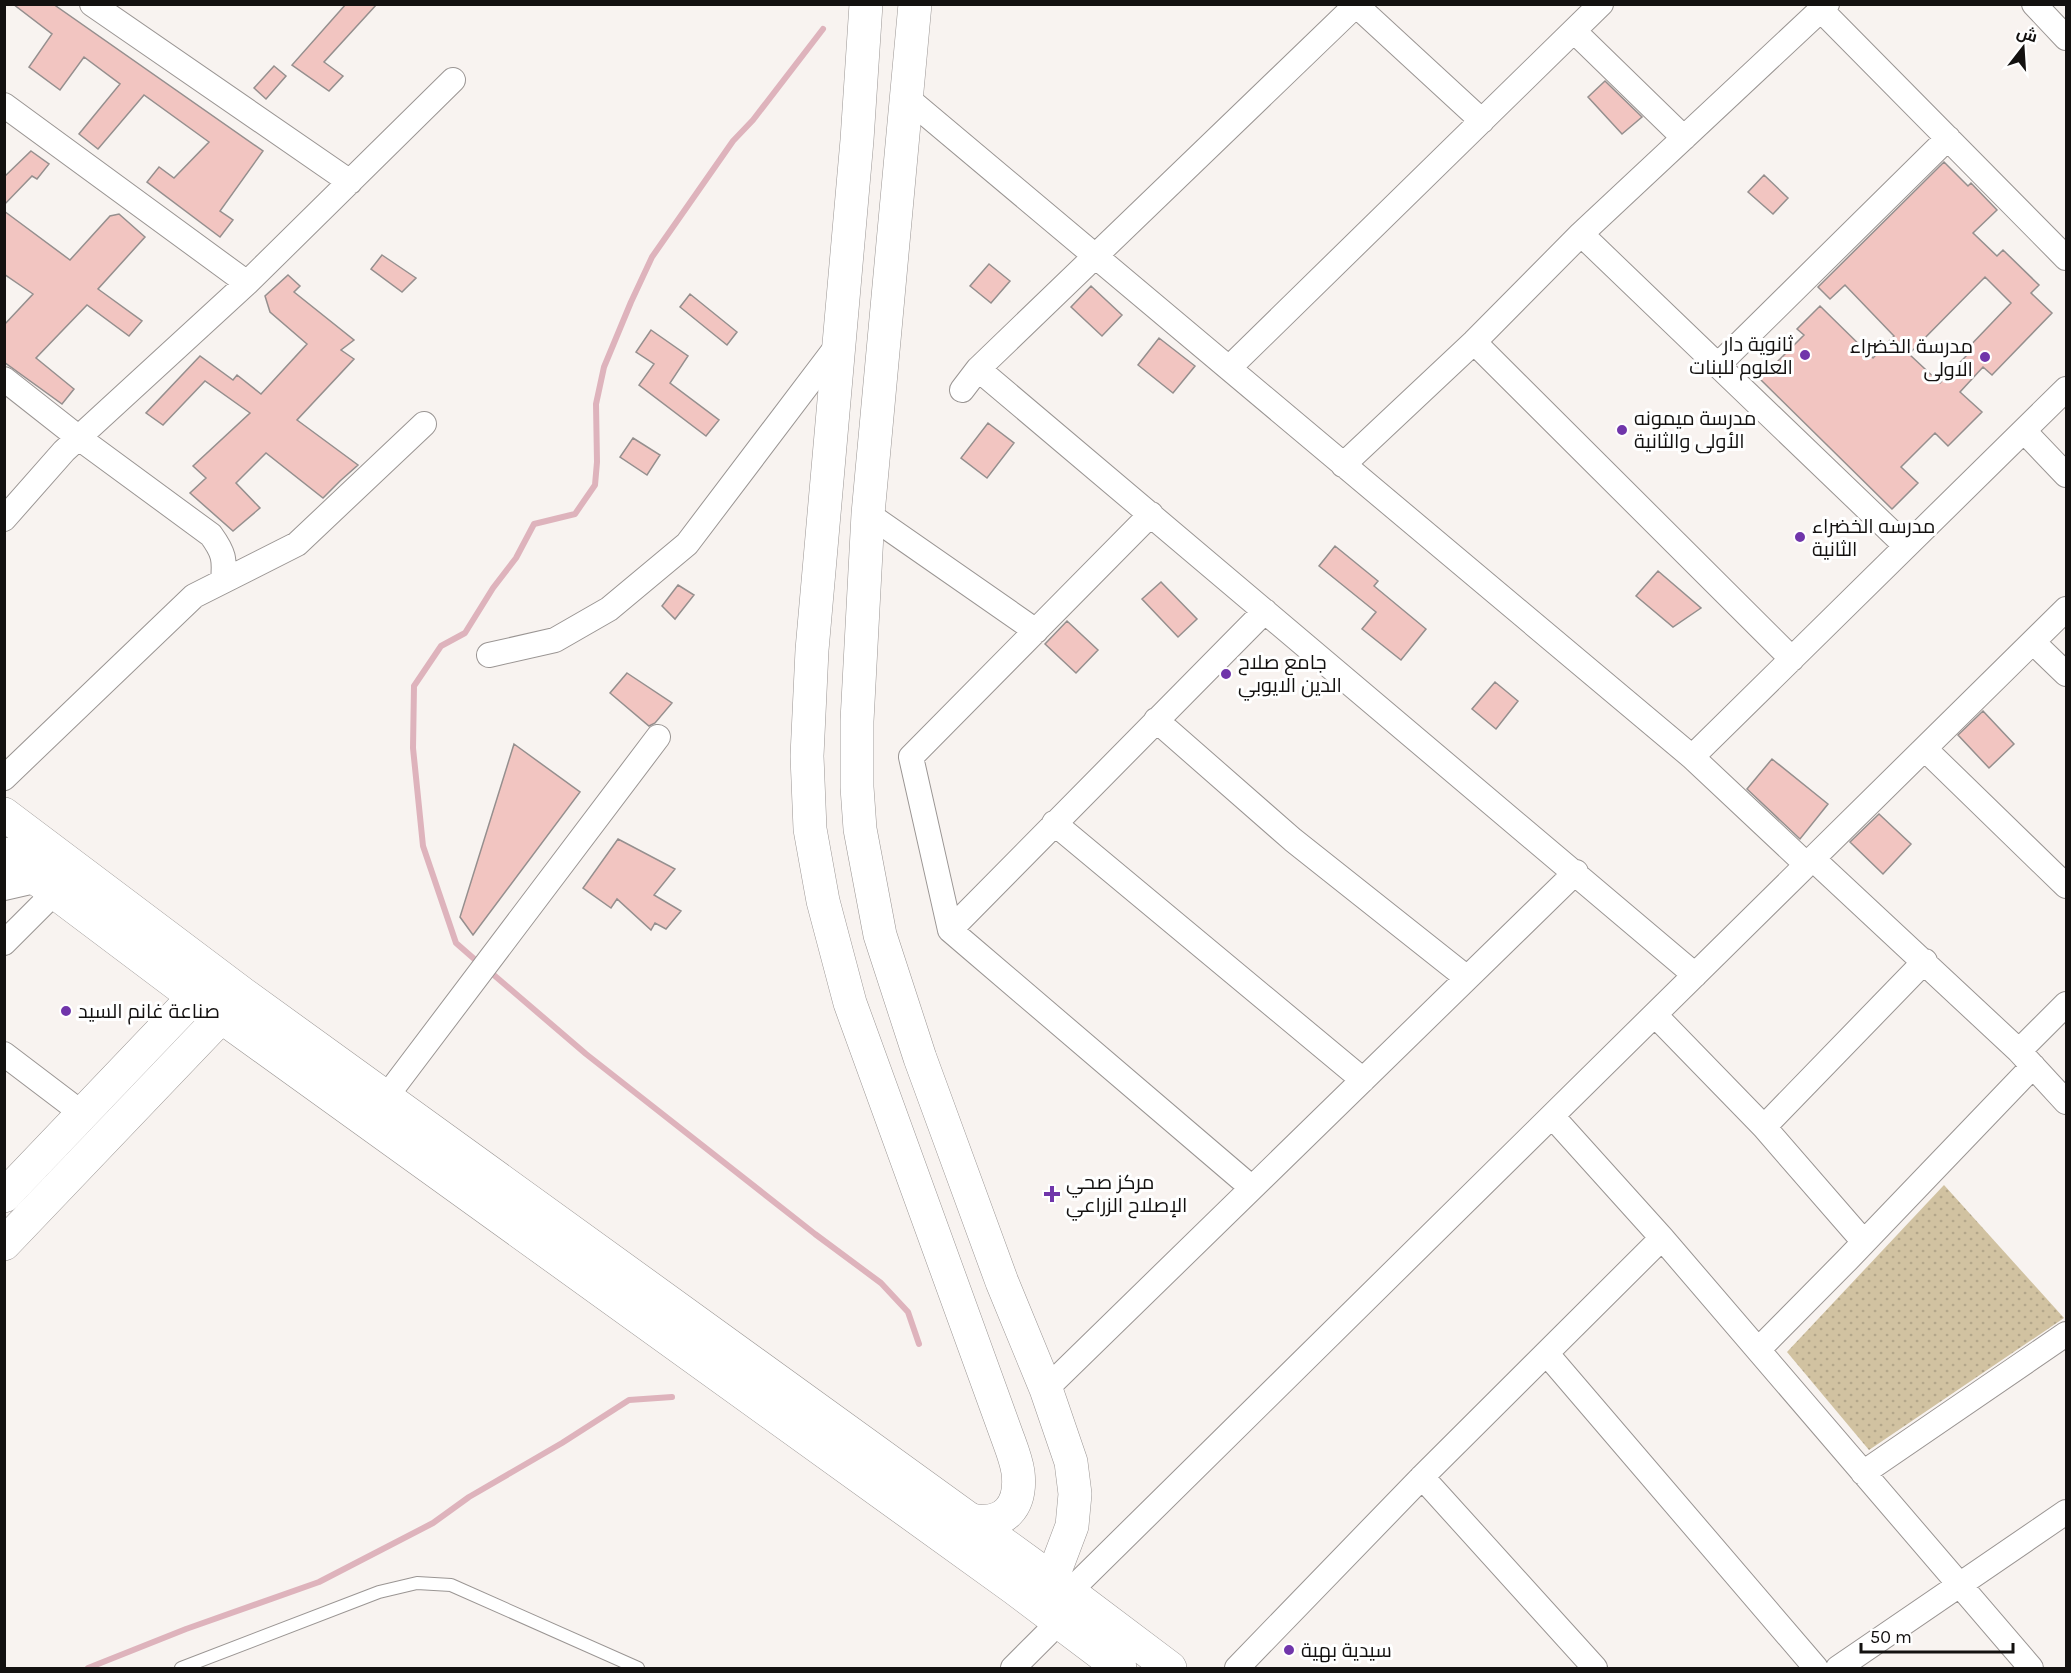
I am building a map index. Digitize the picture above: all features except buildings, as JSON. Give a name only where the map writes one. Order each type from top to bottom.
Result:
[{"type":"street","points":[[92,4],[350,182]]},
{"type":"street","points":[[866,4],[857,140],[837,346],[812,650],[807,756],[810,829],[826,911],[850,1003],[1018,1471],[1015,1501],[1007,1514],[997,1520],[983,1522],[970,1520]]},
{"type":"street","points":[[915,4],[868,514],[857,721],[857,787],[860,829],[880,935],[920,1058],[1002,1282],[1046,1389],[1071,1461],[1075,1494],[1060,1598]]},
{"type":"street","points":[[1229,368],[1601,4]]},
{"type":"street","points":[[2034,4],[2067,38]]},
{"type":"street","points":[[962,390],[978,369],[1356,5],[1482,121]]},
{"type":"street","points":[[1343,465],[1474,342],[1581,234],[1824,7],[1948,138],[2067,258]]},
{"type":"street","points":[[1574,31],[1684,138]]},
{"type":"street","points":[[4,519],[64,451],[247,283],[453,81]]},
{"type":"street","points":[[906,98],[1692,758],[1924,961],[2026,1059],[2067,1102]]},
{"type":"street","points":[[4,105],[247,283]]},
{"type":"street","points":[[1718,365],[1948,138]]},
{"type":"street","points":[[857,140],[901,155]]},
{"type":"street","points":[[1581,234],[1906,546]]},
{"type":"street","points":[[1474,342],[1792,659]]},
{"type":"street","points":[[489,655],[555,640],[609,609],[687,544],[837,346]]},
{"type":"street","points":[[978,369],[1576,872],[1695,975]]},
{"type":"street","points":[[4,379],[79,438],[211,535],[225,561],[223,581]]},
{"type":"street","points":[[1692,758],[2067,389]]},
{"type":"street","points":[[4,778],[194,596],[297,544],[424,424]]},
{"type":"street","points":[[2024,430],[2067,475]]},
{"type":"street","points":[[868,514],[1036,631]]},
{"type":"street","points":[[1150,514],[911,757],[950,930],[1252,1188]]},
{"type":"street","points":[[1013,1668],[1060,1598],[2067,609]]},
{"type":"street","points":[[950,930],[1265,610]]},
{"type":"street","points":[[2033,642],[2067,674]]},
{"type":"street","points":[[1156,720],[1293,840],[1467,978]]},
{"type":"street","points":[[386,1097],[658,738]]},
{"type":"street","points":[[1925,749],[2067,886]]},
{"type":"street","points":[[4,814],[217,974],[232,1005],[1060,1598],[1170,1668]]},
{"type":"street","points":[[1054,823],[1363,1080]]},
{"type":"street","points":[[4,854],[194,997],[232,1005],[386,1097],[970,1520],[1060,1598],[1120,1668]]},
{"type":"street","points":[[1046,1389],[1576,872]]},
{"type":"street","points":[[4,888],[47,886]]},
{"type":"street","points":[[4,943],[47,886]]},
{"type":"street","points":[[1764,1126],[1924,961]]},
{"type":"street","points":[[4,1196],[217,974]]},
{"type":"street","points":[[1758,1350],[1864,1242],[2026,1059],[2067,1004]]},
{"type":"street","points":[[4,1244],[232,1005]]},
{"type":"street","points":[[1655,1014],[1764,1126],[1864,1242]]},
{"type":"street","points":[[4,1054],[83,1114]]},
{"type":"street","points":[[1552,1116],[1662,1238],[2031,1668]]},
{"type":"street","points":[[1237,1668],[1422,1477],[1662,1238]]},
{"type":"street","points":[[1863,1473],[2067,1334]]},
{"type":"street","points":[[1547,1353],[1816,1668]]},
{"type":"street","points":[[1422,1477],[1595,1668]]},
{"type":"street","points":[[1838,1668],[2067,1512]]},
{"type":"lane","points":[[181,1668],[379,1592],[417,1583],[451,1585],[638,1668]]},
{"type":"shaded area","points":[[1944,1185],[2064,1318],[1869,1450],[1787,1352]]},
{"type":"waterway","points":[[480,964],[456,943],[423,846],[413,748],[414,686],[441,646],[465,633],[493,588],[516,558],[534,524],[575,514],[595,485],[596,404],[604,367],[652,257],[733,141],[753,120],[823,29]]},
{"type":"waterway","points":[[488,970],[586,1054],[881,1283],[908,1312],[919,1344]]},
{"type":"waterway","points":[[88,1668],[186,1629],[319,1582],[433,1523],[469,1497],[562,1443],[629,1400],[672,1397]]},
{"type":"place","name":"ثانوية دار العلوم للبنات","points":[[1805,355]]},
{"type":"place","name":"مدرسة الخضراء الاولى","points":[[1985,357]]},
{"type":"place","name":"مدرسة ميمونه الأولى والثانية","points":[[1622,430]]},
{"type":"place","name":"مدرسه الخضراء الثانية","points":[[1800,537]]},
{"type":"place","name":"جامع صلاح الدين الايوبي","points":[[1226,674]]},
{"type":"place","name":"صناعة غانم السيد","points":[[66,1011]]},
{"type":"place","name":"مركز صحي الإصلاح الزراعي","points":[[1052,1194]]},
{"type":"place","name":"سيدية بهية","points":[[1289,1650]]}]
